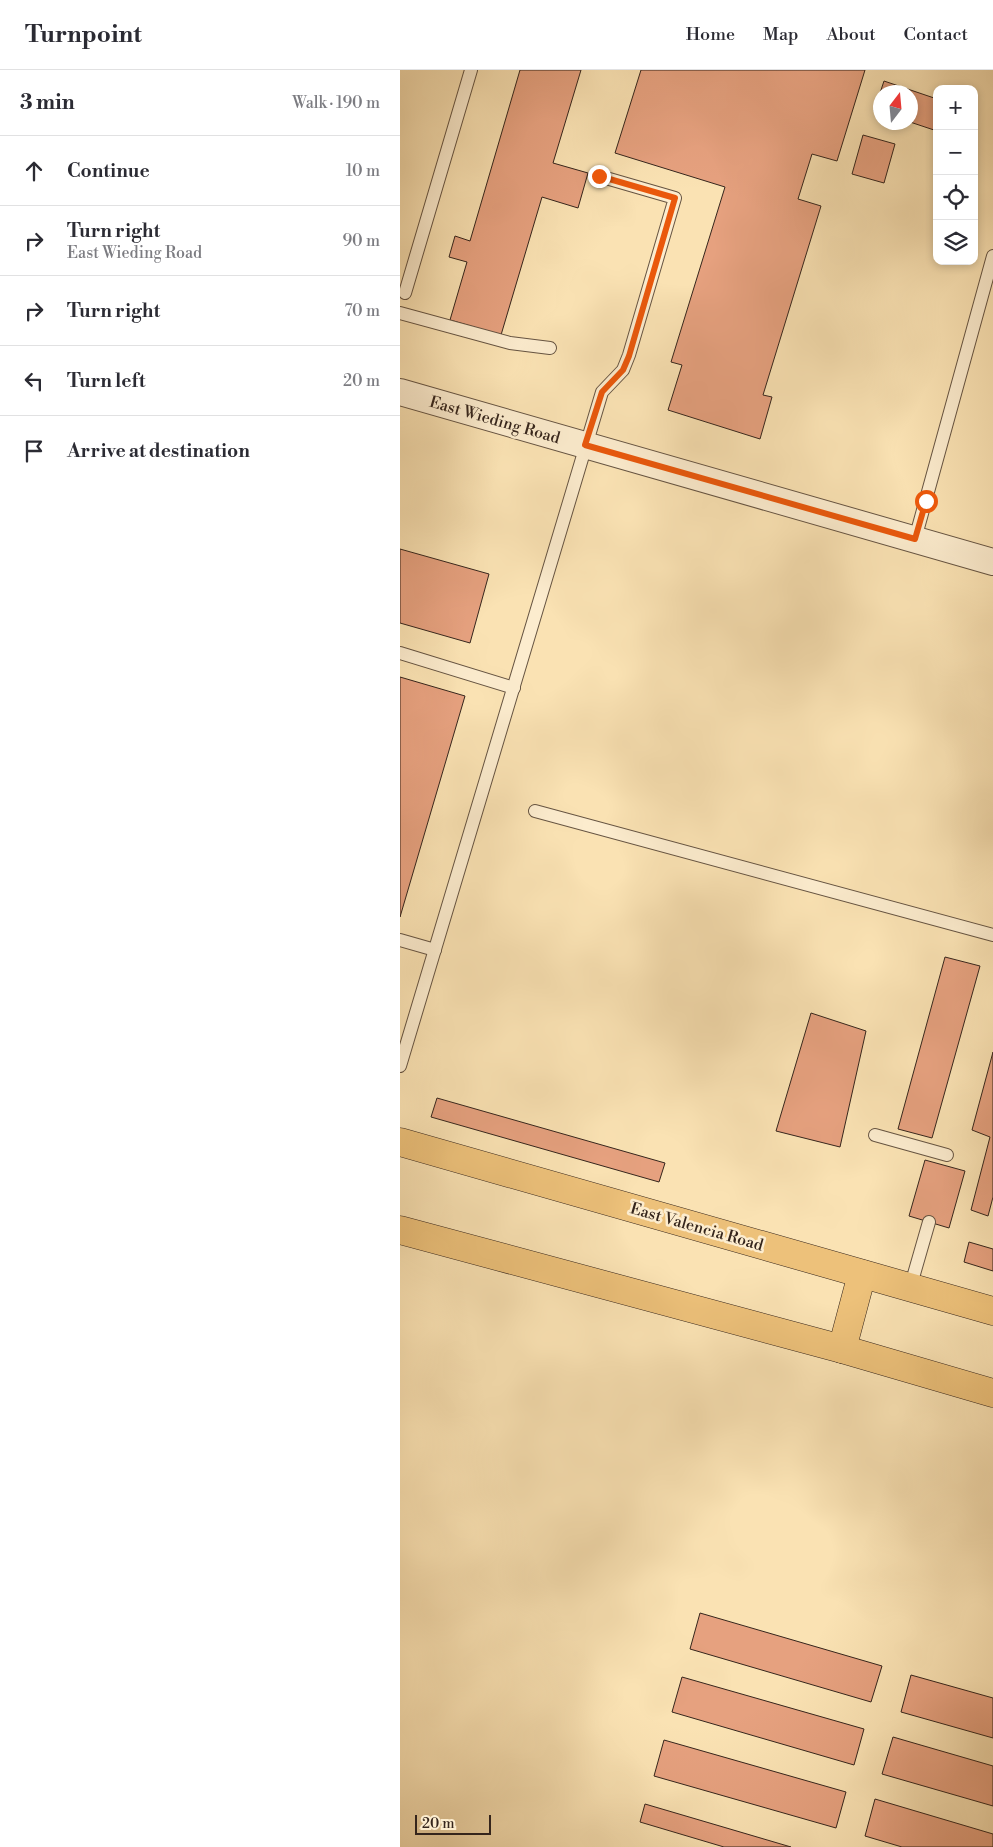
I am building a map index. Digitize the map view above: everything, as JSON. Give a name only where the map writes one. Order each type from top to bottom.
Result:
[{"type":"main road","name":"East Valencia Road","points":[[400,1142],[993,1312]]},
{"type":"main road","points":[[400,1230],[842,1349],[993,1393]]},
{"type":"main road","points":[[842,1349],[862,1274]]},
{"type":"street","name":"East Wieding Road","points":[[400,392],[993,562]]},
{"type":"lane","points":[[400,309],[402,292],[471,70]]},
{"type":"lane","points":[[400,1066],[585,445],[602,392],[623,370],[629,356],[675,198],[599,176]]},
{"type":"lane","points":[[915,539],[993,256]]},
{"type":"lane","points":[[400,313],[510,343],[550,348]]},
{"type":"lane","points":[[400,653],[514,688]]},
{"type":"lane","points":[[536,811],[993,935]]},
{"type":"lane","points":[[400,940],[435,950]]},
{"type":"lane","points":[[875,1135],[947,1155]]},
{"type":"lane","points":[[910,1288],[929,1222]]},
{"type":"building","points":[[520,70],[581,70],[553,163],[588,173],[578,208],[542,197],[501,335],[450,320],[467,262],[449,257],[455,236],[470,241]]},
{"type":"building","points":[[641,70],[865,70],[837,161],[812,154],[798,199],[821,206],[763,395],[772,397],[760,439],[668,410],[682,365],[671,362],[725,187],[615,153]]},
{"type":"building","points":[[884,81],[896,85],[883,85]]},
{"type":"building","points":[[918,93],[933,98],[933,130],[918,125]]},
{"type":"building","points":[[863,135],[895,144],[884,183],[852,174]]},
{"type":"building","points":[[400,549],[489,574],[470,643],[400,623]]},
{"type":"building","points":[[400,677],[465,696],[400,917]]},
{"type":"building","points":[[945,957],[980,966],[932,1138],[898,1129]]},
{"type":"building","points":[[811,1013],[866,1031],[840,1147],[776,1131]]},
{"type":"building","points":[[993,1052],[993,1197],[988,1216],[971,1210],[990,1137],[972,1130]]},
{"type":"building","points":[[437,1098],[665,1163],[659,1182],[431,1117]]},
{"type":"building","points":[[925,1160],[965,1171],[949,1228],[909,1216]]},
{"type":"building","points":[[969,1242],[993,1249],[993,1271],[964,1262]]},
{"type":"building","points":[[700,1613],[882,1666],[871,1702],[690,1649]]},
{"type":"building","points":[[911,1675],[993,1698],[993,1738],[901,1712]]},
{"type":"building","points":[[682,1677],[864,1729],[854,1765],[672,1712]]},
{"type":"building","points":[[893,1737],[993,1766],[993,1806],[882,1774]]},
{"type":"building","points":[[664,1740],[846,1792],[836,1828],[654,1776]]},
{"type":"building","points":[[875,1799],[993,1834],[993,1847],[902,1847],[865,1836]]},
{"type":"building","points":[[645,1804],[791,1847],[724,1847],[640,1822]]},
{"type":"route","points":[[599,176],[675,198],[629,356],[623,370],[602,392],[585,445],[915,539],[926,501]]}]
